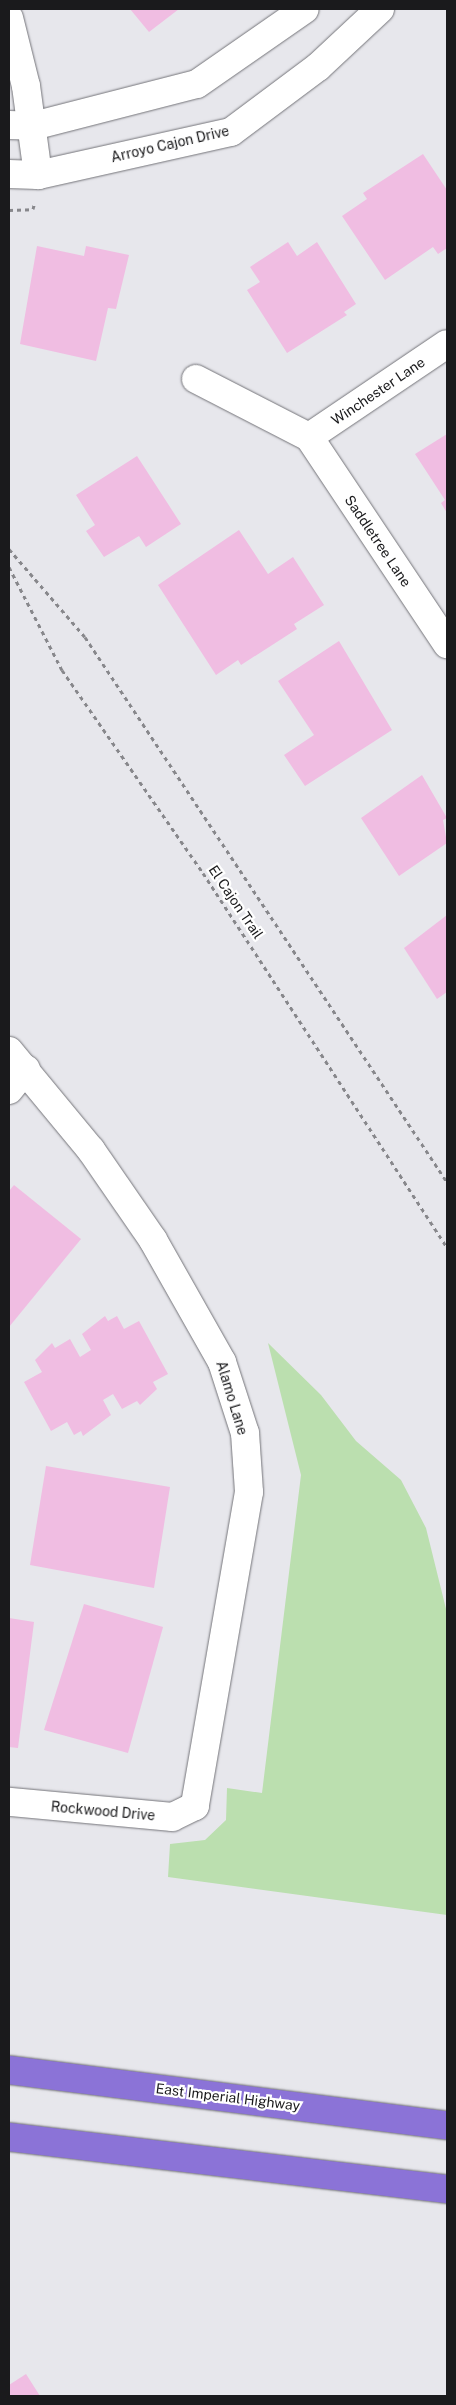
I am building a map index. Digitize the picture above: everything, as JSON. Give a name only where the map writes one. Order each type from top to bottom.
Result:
[{"type":"highway","points":[[9,2062],[90,2080]]},
{"type":"highway","name":"East Imperial Highway","points":[[9,2070],[447,2125]]},
{"type":"highway","points":[[9,2137],[447,2189]]},
{"type":"highway","points":[[9,2143],[98,2148]]},
{"type":"street","points":[[21,125],[197,84],[305,9]]},
{"type":"street","name":"Arroyo Cajon Drive","points":[[9,174],[38,174],[231,132],[318,67],[380,9]]},
{"type":"street","points":[[9,18],[21,125],[38,174]]},
{"type":"street","name":"Winchester Lane","points":[[310,437],[447,344]]},
{"type":"street","points":[[196,379],[310,437]]},
{"type":"street","name":"Saddletree Lane","points":[[310,437],[447,644]]},
{"type":"street","points":[[9,1090],[17,1060]]},
{"type":"street","name":"Alamo Lane","points":[[17,1060],[91,1150],[153,1240],[222,1362],[245,1433],[249,1492],[195,1806]]},
{"type":"street","name":"Rockwood Drive","points":[[9,1802],[172,1817],[195,1806]]},
{"type":"path","name":"El Cajon Trail","points":[[9,549],[85,637],[447,1182]]},
{"type":"path","name":"El Cajon Trail","points":[[9,567],[62,670],[203,873],[447,1248]]},
{"type":"green space","points":[[268,1343],[321,1395],[356,1441],[401,1480],[426,1528],[447,1613],[447,1915],[168,1877],[170,1844],[205,1840],[226,1820],[227,1788],[262,1793],[301,1475]]},
{"type":"building","points":[[130,9],[179,9],[149,32]]},
{"type":"building","points":[[423,154],[447,190],[447,248],[438,254],[433,247],[385,280],[342,216],[367,199],[363,193]]},
{"type":"building","points":[[288,242],[297,256],[317,242],[356,304],[344,312],[347,315],[287,353],[247,290],[260,282],[250,267]]},
{"type":"building","points":[[37,246],[84,256],[86,246],[129,255],[116,309],[108,308],[96,361],[20,344]]},
{"type":"building","points":[[447,434],[447,513],[441,503],[445,500],[415,454]]},
{"type":"building","points":[[137,456],[181,524],[146,547],[139,536],[104,557],[86,531],[95,525],[76,495]]},
{"type":"building","points":[[239,530],[268,574],[293,557],[324,605],[294,624],[297,629],[241,665],[238,660],[216,675],[158,585]]},
{"type":"building","points":[[339,641],[392,730],[305,786],[284,755],[314,735],[278,681]]},
{"type":"building","points":[[422,775],[447,818],[443,820],[447,843],[399,876],[361,818]]},
{"type":"building","points":[[447,915],[447,992],[437,999],[404,948]]},
{"type":"building","points":[[14,1185],[81,1239],[9,1327],[9,1191]]},
{"type":"building","points":[[105,1316],[108,1321],[117,1316],[124,1329],[139,1321],[168,1374],[153,1382],[157,1389],[140,1405],[137,1401],[122,1409],[113,1394],[103,1400],[111,1415],[83,1436],[81,1431],[74,1435],[67,1422],[51,1431],[24,1382],[42,1372],[35,1360],[52,1343],[55,1348],[70,1339],[80,1357],[91,1350],[82,1334]]},
{"type":"building","points":[[46,1466],[170,1487],[154,1588],[30,1565]]},
{"type":"building","points":[[84,1604],[163,1627],[128,1753],[44,1730]]},
{"type":"building","points":[[9,1618],[34,1622],[18,1748],[9,1747]]},
{"type":"building","points":[[26,2374],[40,2396],[9,2396],[9,2385]]}]
